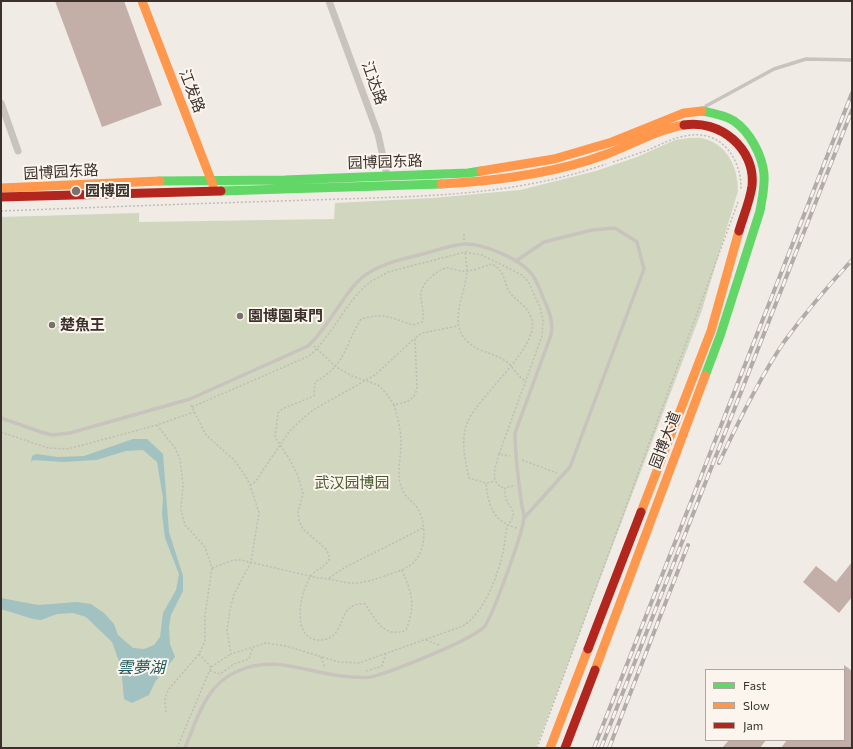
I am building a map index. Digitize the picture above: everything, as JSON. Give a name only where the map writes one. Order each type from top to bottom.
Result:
[{"type":"main road","name":"江发路","points":[[142,1],[215,190]]},
{"type":"main road","name":"园博园东路","points":[[1,188],[211,180],[285,180],[468,173],[547,161],[612,142],[684,113],[698,110],[715,113],[734,122],[751,139]]},
{"type":"main road","name":"园博园东路","points":[[1,197],[442,184],[513,178],[552,170],[594,158],[667,128],[696,123],[710,125],[720,130],[733,138],[743,151]]},
{"type":"main road","name":"园博大道","points":[[565,748],[720,336],[760,211],[764,190],[764,174],[759,156],[751,139]]},
{"type":"main road","name":"园博大道","points":[[550,748],[711,331],[752,186],[751,167],[743,151]]},
{"type":"street","name":"江达路","points":[[330,1],[378,134],[387,175]]},
{"type":"street","points":[[1,103],[18,151]]},
{"type":"lane","points":[[705,111],[706,106],[774,69],[806,59],[852,60]]},
{"type":"lane","points":[[516,261],[544,242],[592,230],[615,228],[637,242],[644,269],[570,467],[524,518]]},
{"type":"lane","points":[[1,418],[52,435],[70,433],[190,399],[282,359],[312,342],[329,324],[352,289],[369,272],[390,262],[465,244],[478,245],[516,261],[529,271],[536,281],[553,324],[551,335],[515,433],[516,457],[524,518],[510,565],[490,617],[484,626],[474,635],[418,660],[370,677],[351,677],[270,663],[250,666],[236,671],[218,684],[205,701],[185,748]]},
{"type":"path","points":[[1,211],[449,195],[484,192],[537,184],[578,174],[668,141],[693,135],[712,139],[729,149],[742,176],[741,192]]},
{"type":"path","points":[[537,748],[738,200]]},
{"type":"path","points":[[464,234],[467,271],[458,306],[458,326],[466,340],[478,349],[506,360],[520,378],[526,381]]},
{"type":"path","points":[[192,407],[309,356],[317,349],[360,292],[370,282],[388,272],[465,252],[482,255],[522,275],[528,281],[540,307],[543,320],[542,336],[499,454],[494,473],[495,481],[500,486],[505,488],[514,486],[513,479]]},
{"type":"path","points":[[402,570],[410,588],[413,611],[406,630],[398,633],[388,632],[379,624],[365,604],[356,604],[348,608],[337,632],[327,639],[317,640],[307,636],[301,625],[299,615],[303,596],[310,576],[316,570],[327,564],[330,558],[326,549],[304,529],[299,521],[298,511],[303,494],[298,476],[275,437],[278,413],[282,409],[314,396],[315,382],[327,376],[348,349],[354,330],[361,319],[375,315],[390,316],[413,325],[422,322],[425,314],[421,290],[425,282],[434,274],[447,268],[467,271],[492,264],[501,269],[510,293],[526,309],[532,320],[533,331],[511,366],[476,409],[466,428],[464,459],[469,478],[486,483],[495,481]]},
{"type":"path","points":[[250,485],[255,482],[289,432],[313,410],[375,375],[422,333],[458,326]]},
{"type":"path","points":[[394,405],[411,401],[415,396],[417,389],[415,338]]},
{"type":"path","points":[[212,568],[234,560],[251,562],[310,576],[358,583],[374,580],[402,570],[414,562],[419,555],[423,545],[424,528],[420,512],[402,490],[399,478],[401,442],[400,423],[394,405],[378,385],[352,376],[335,366],[317,349],[312,342]]},
{"type":"path","points":[[190,399],[194,412],[206,435],[233,458],[250,485],[259,513],[251,562],[234,594],[230,610],[227,630],[231,654]]},
{"type":"path","points":[[1,432],[40,446],[68,449],[157,425],[194,412]]},
{"type":"path","points":[[157,425],[175,448],[180,459],[183,484],[180,510],[185,525],[205,547],[212,568],[205,615],[206,642],[199,654],[168,690],[165,699],[166,712]]},
{"type":"path","points":[[499,454],[516,457],[550,468],[563,475]]},
{"type":"path","points":[[486,483],[488,503],[495,514],[508,526],[521,529]]},
{"type":"path","points":[[177,748],[211,667],[231,654],[266,643],[286,646],[348,663],[359,662],[463,626],[479,612],[484,604],[503,553],[508,526],[512,519],[513,512],[506,502],[505,488]]},
{"type":"path","points":[[330,578],[342,569],[424,528]]},
{"type":"path","points":[[426,640],[437,645],[443,643]]},
{"type":"path","points":[[210,671],[220,674],[234,664],[249,660],[253,647]]},
{"type":"path","points":[[361,672],[382,666],[386,653]]},
{"type":"path","points":[[199,654],[211,667]]},
{"type":"path","points":[[322,657],[324,667],[331,669]]},
{"type":"green space","name":"武汉园博园","points":[[689,138],[705,139],[713,142],[726,153],[734,167],[738,183],[738,191],[702,310],[536,748],[1,748],[1,217],[139,213],[139,222],[334,219],[335,203],[433,198],[520,190],[596,171],[637,157],[675,140]]},
{"type":"water","name":"雲夢湖","points":[[133,439],[147,439],[163,454],[169,532],[183,576],[183,591],[171,615],[169,627],[170,644],[175,657],[155,682],[149,695],[132,703],[124,699],[121,667],[112,642],[86,617],[73,613],[57,614],[41,620],[33,619],[1,609],[1,598],[38,605],[77,602],[91,604],[104,613],[114,624],[118,635],[133,648],[144,649],[154,645],[160,637],[163,613],[176,590],[179,574],[165,538],[162,514],[163,498],[157,462],[143,450],[126,451],[96,460],[63,462],[33,460],[31,463],[32,456],[36,454],[58,457],[84,456]]},
{"type":"building","points":[[55,1],[124,1],[162,105],[102,127]]},
{"type":"building","points":[[852,562],[852,597],[839,613],[803,582],[816,566],[836,582]]},
{"type":"building","points":[[844,665],[852,671],[852,748],[781,748],[786,741],[845,741]]},
{"type":"building","points":[[728,741],[765,741],[760,748],[722,748]]},
{"type":"railway","points":[[594,748],[852,93]]},
{"type":"railway","points":[[601,748],[852,110]]},
{"type":"railway","points":[[719,463],[749,401],[784,342],[817,300],[852,260]]},
{"type":"railway","points":[[609,748],[688,545]]},
{"type":"traffic: fast","points":[[702,111],[727,117],[745,131],[758,152],[764,174],[760,211],[720,336],[705,376]]},
{"type":"traffic: fast","points":[[160,181],[285,180],[468,173],[481,171]]},
{"type":"traffic: fast","points":[[221,191],[441,184]]},
{"type":"traffic: slow","points":[[142,1],[213,185]]},
{"type":"traffic: slow","points":[[481,171],[554,159],[612,142],[684,113],[702,111]]},
{"type":"traffic: slow","points":[[441,184],[483,181],[567,167],[607,154],[664,130],[684,125]]},
{"type":"traffic: slow","points":[[1,188],[160,181]]},
{"type":"traffic: slow","points":[[641,512],[711,331],[739,231]]},
{"type":"traffic: slow","points":[[595,670],[705,376]]},
{"type":"traffic: slow","points":[[550,748],[588,649]]},
{"type":"traffic: jam","points":[[684,125],[697,124],[722,132],[733,139],[741,148],[748,160],[752,172],[752,186],[739,231]]},
{"type":"traffic: jam","points":[[1,197],[221,191]]},
{"type":"traffic: jam","points":[[588,649],[641,512]]},
{"type":"traffic: jam","points":[[565,748],[595,670]]},
{"type":"place","name":"园博园","points":[[76,191]]},
{"type":"place","name":"園博園東門","points":[[240,316]]},
{"type":"place","name":"楚魚王","points":[[52,325]]}]
